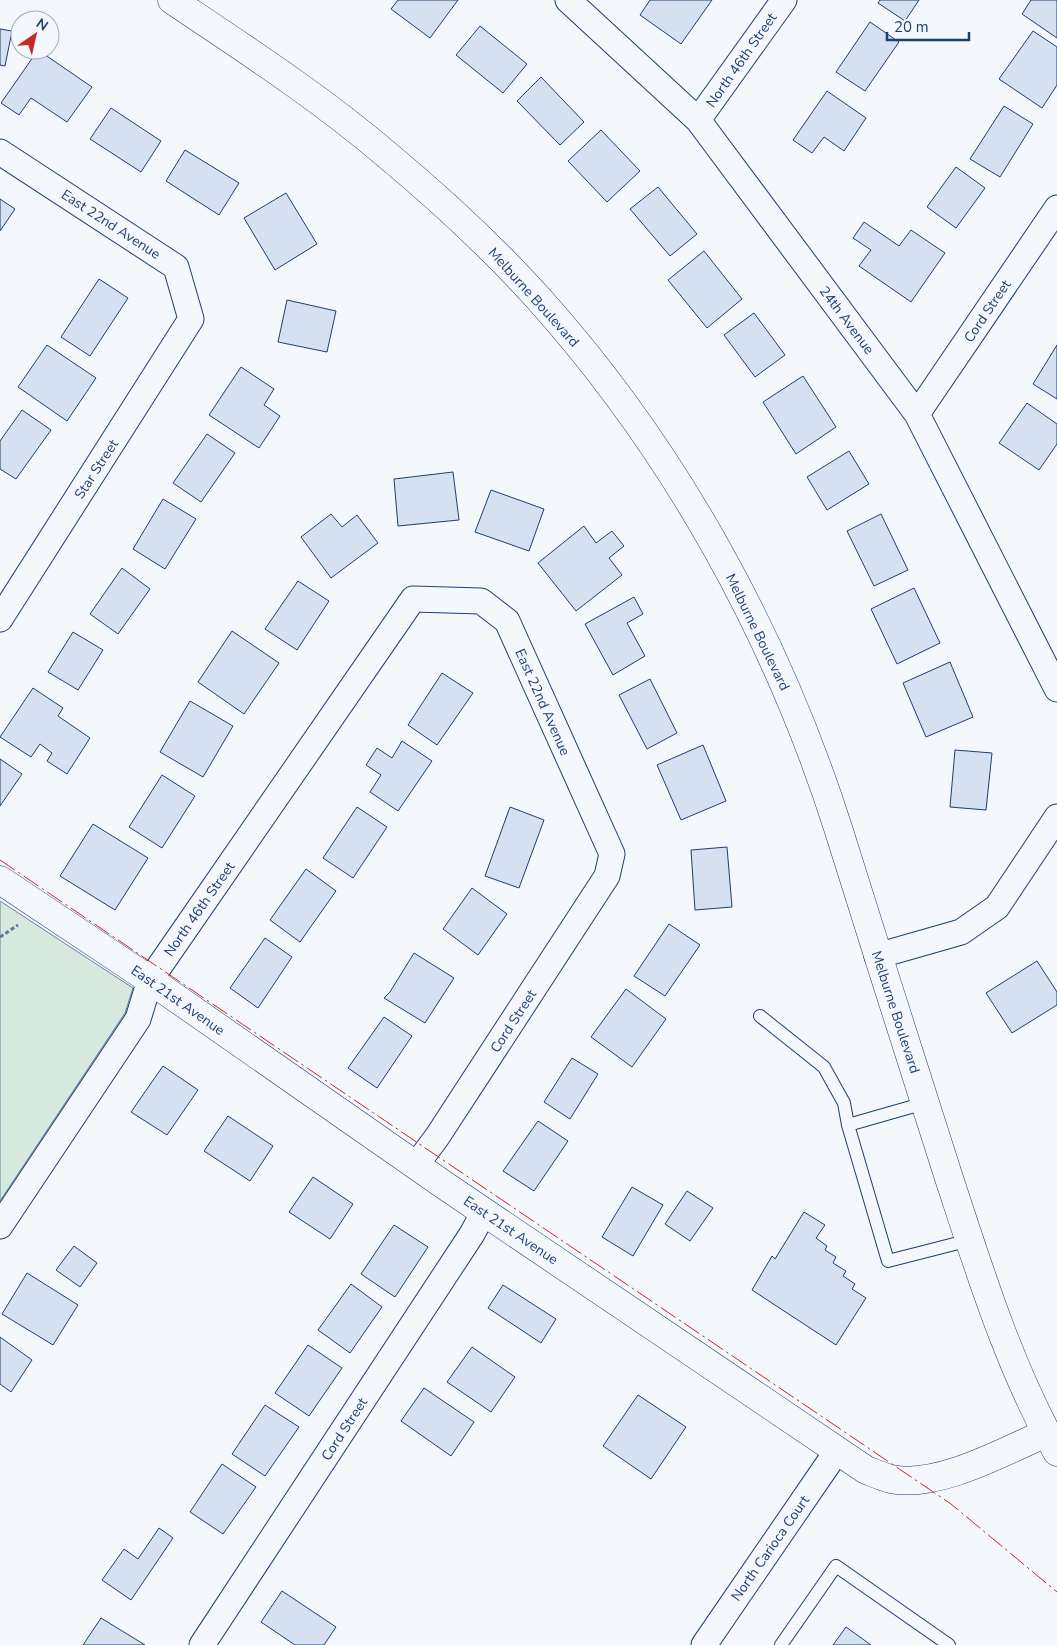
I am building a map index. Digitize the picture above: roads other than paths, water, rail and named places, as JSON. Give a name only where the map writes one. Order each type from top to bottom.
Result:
[{"type":"main road","name":"Melburne Boulevard","points":[[172,0],[274,68],[334,111],[385,152],[487,245],[539,299],[581,349],[624,404],[661,456],[734,580],[784,684],[821,777],[925,1103],[1002,1333],[1021,1381],[1053,1438]]},
{"type":"main road","name":"East 21st Avenue","points":[[0,880],[150,980],[484,1212],[866,1470],[892,1479],[919,1480],[938,1477],[1053,1438]]},
{"type":"street","name":"24th Avenue","points":[[568,0],[698,120],[918,414],[1057,689]]},
{"type":"street","name":"North 46th Street","points":[[698,120],[784,0]]},
{"type":"street","name":"East 22nd Avenue","points":[[0,152],[176,267],[191,319]]},
{"type":"street","name":"Cord Street","points":[[918,414],[1057,208]]},
{"type":"street","name":"Star Street","points":[[0,619],[191,319]]},
{"type":"street","name":"North 46th Street","points":[[0,1226],[138,1019],[150,980],[413,598]]},
{"type":"street","name":"East 22nd Avenue","points":[[413,598],[481,601],[507,622],[612,854],[607,876]]},
{"type":"street","points":[[878,956],[961,932],[998,907],[1057,817]]},
{"type":"street","name":"Cord Street","points":[[416,1165],[437,1137],[607,876]]},
{"type":"street","name":"Cord Street","points":[[202,1645],[461,1251],[484,1212]]},
{"type":"street","name":"North Carioca Court","points":[[704,1645],[837,1451]]},
{"type":"lane","points":[[760,1016],[824,1066],[844,1103],[848,1125],[888,1262],[970,1240]]},
{"type":"lane","points":[[848,1125],[925,1103]]},
{"type":"lane","points":[[782,1645],[836,1566],[949,1645]]}]
